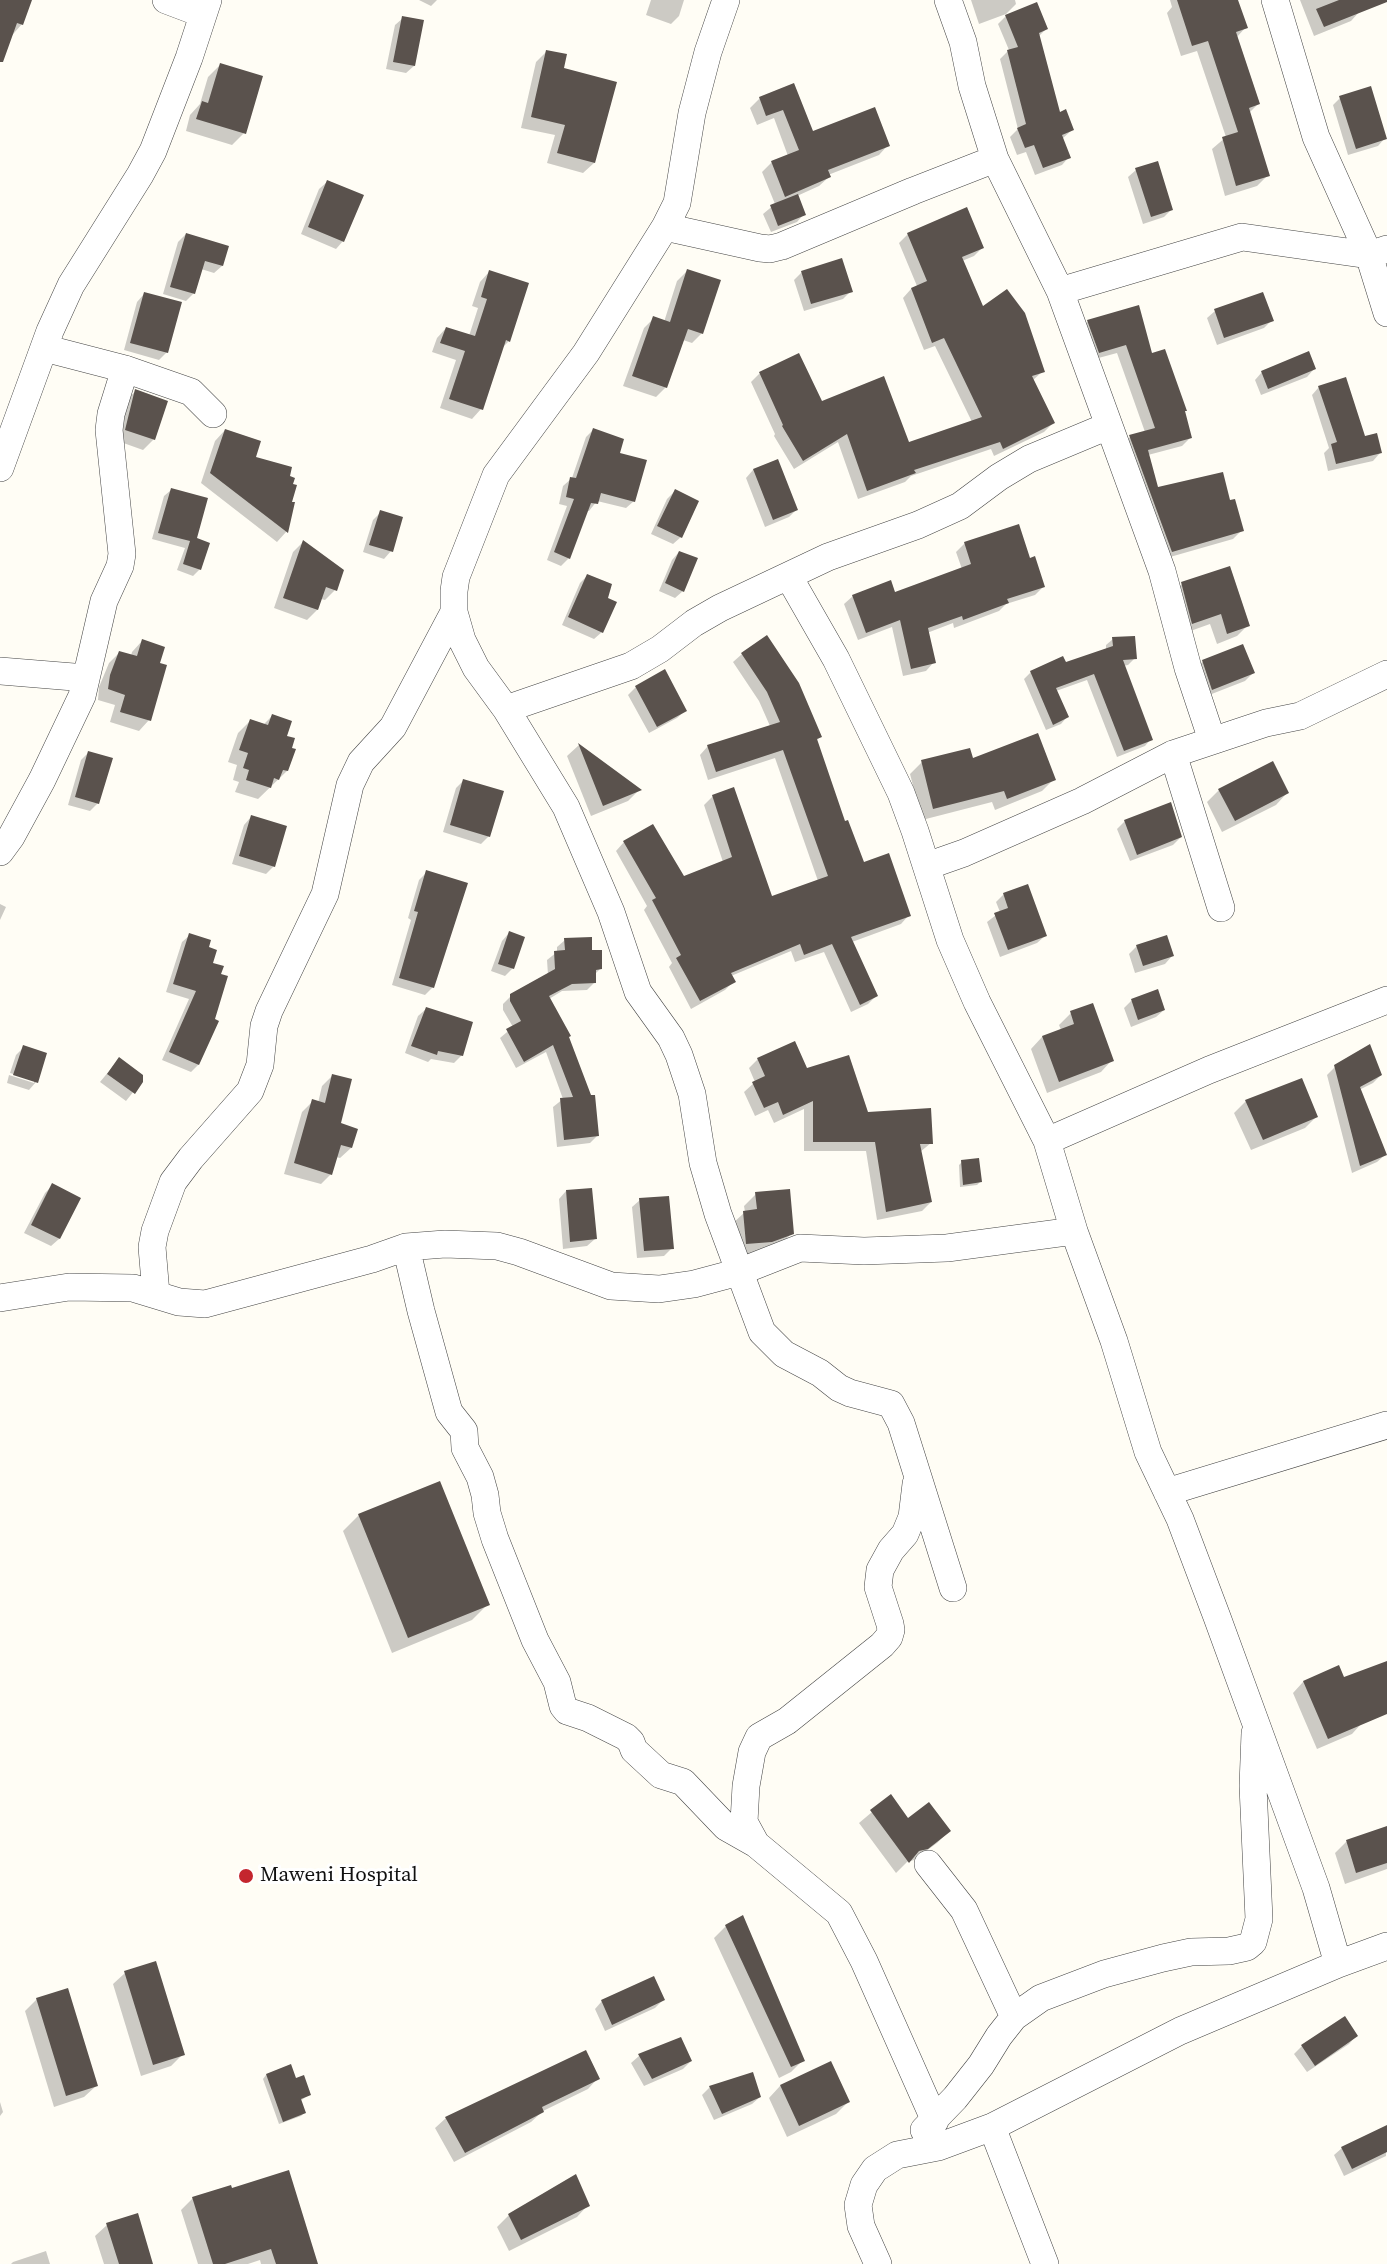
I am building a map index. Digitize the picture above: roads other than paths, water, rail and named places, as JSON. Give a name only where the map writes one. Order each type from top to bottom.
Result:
[{"type":"street","points":[[0,468],[44,348],[71,285],[153,151],[189,58],[206,7],[166,0]]},
{"type":"street","points":[[726,0],[708,52],[692,113],[677,203],[665,227],[581,361],[496,475],[456,577],[454,612],[468,654],[506,709],[566,807],[611,912],[638,992],[671,1038],[679,1055],[692,1094],[703,1163],[720,1224],[762,1332],[784,1354],[820,1373],[839,1388],[891,1404],[901,1423],[952,1588]]},
{"type":"street","points":[[948,0],[963,42],[972,86],[995,159],[1059,291],[1162,571],[1188,668],[1212,740]]},
{"type":"street","points":[[1275,0],[1316,137],[1378,252],[1387,313]]},
{"type":"street","points":[[665,227],[770,249],[995,159]]},
{"type":"street","points":[[1059,291],[1242,237],[1378,252]]},
{"type":"street","points":[[44,348],[125,369],[191,392],[213,414]]},
{"type":"street","points":[[0,852],[11,837],[42,780],[82,696],[104,601],[120,566],[122,554],[109,429],[111,414],[125,369]]},
{"type":"street","points":[[506,709],[631,666],[720,608],[828,557],[918,525],[960,506],[999,477],[1029,459],[1108,426]]},
{"type":"street","points":[[789,577],[836,659],[901,793],[950,940],[977,1002],[1047,1141],[1074,1231],[1114,1341],[1148,1452],[1184,1530],[1255,1720],[1316,1888],[1338,1964]]},
{"type":"street","points":[[156,1294],[152,1247],[155,1231],[174,1182],[191,1158],[250,1091],[260,1065],[264,1026],[269,1011],[325,894],[350,785],[362,762],[393,727],[454,612]]},
{"type":"street","points":[[0,671],[86,678]]},
{"type":"street","points":[[927,866],[964,853],[1082,801],[1173,754],[1266,723],[1300,716],[1387,674]]},
{"type":"street","points":[[1173,754],[1221,908]]},
{"type":"street","points":[[1047,1141],[1209,1070],[1387,1000]]},
{"type":"street","points":[[0,1298],[69,1287],[133,1288],[179,1302],[205,1304],[372,1259],[406,1246],[446,1244],[498,1246],[611,1286],[658,1289],[694,1284],[739,1272],[800,1248],[864,1251],[936,1249],[1074,1231]]},
{"type":"street","points":[[406,1246],[449,1412],[464,1431],[465,1448],[480,1477],[487,1513],[513,1589],[535,1640],[558,1682],[563,1706],[567,1711],[588,1718],[626,1737],[634,1750],[662,1775],[683,1782],[726,1827],[756,1844],[839,1913],[864,1961],[935,2121]]},
{"type":"street","points":[[1167,1492],[1387,1425]]},
{"type":"street","points":[[756,1844],[744,1822],[746,1786],[752,1752],[759,1737],[787,1721],[889,1637],[890,1624],[878,1587],[880,1570],[891,1550],[905,1534],[912,1517],[917,1477]]},
{"type":"street","points":[[878,2264],[861,2226],[858,2205],[864,2185],[875,2169],[897,2155],[935,2121],[981,2065],[1014,2017],[1041,1998],[1104,1974],[1191,1952],[1229,1951],[1247,1947],[1253,1942],[1259,1919],[1252,1786],[1255,1720]]},
{"type":"street","points":[[928,1864],[964,1910],[1014,2017]]},
{"type":"street","points":[[897,2155],[938,2147],[992,2127],[1180,2031],[1338,1964],[1387,1946]]},
{"type":"street","points":[[992,2127],[1045,2264]]},
{"type":"place","name":"Maweni Hospital","points":[[246,1876]]}]
